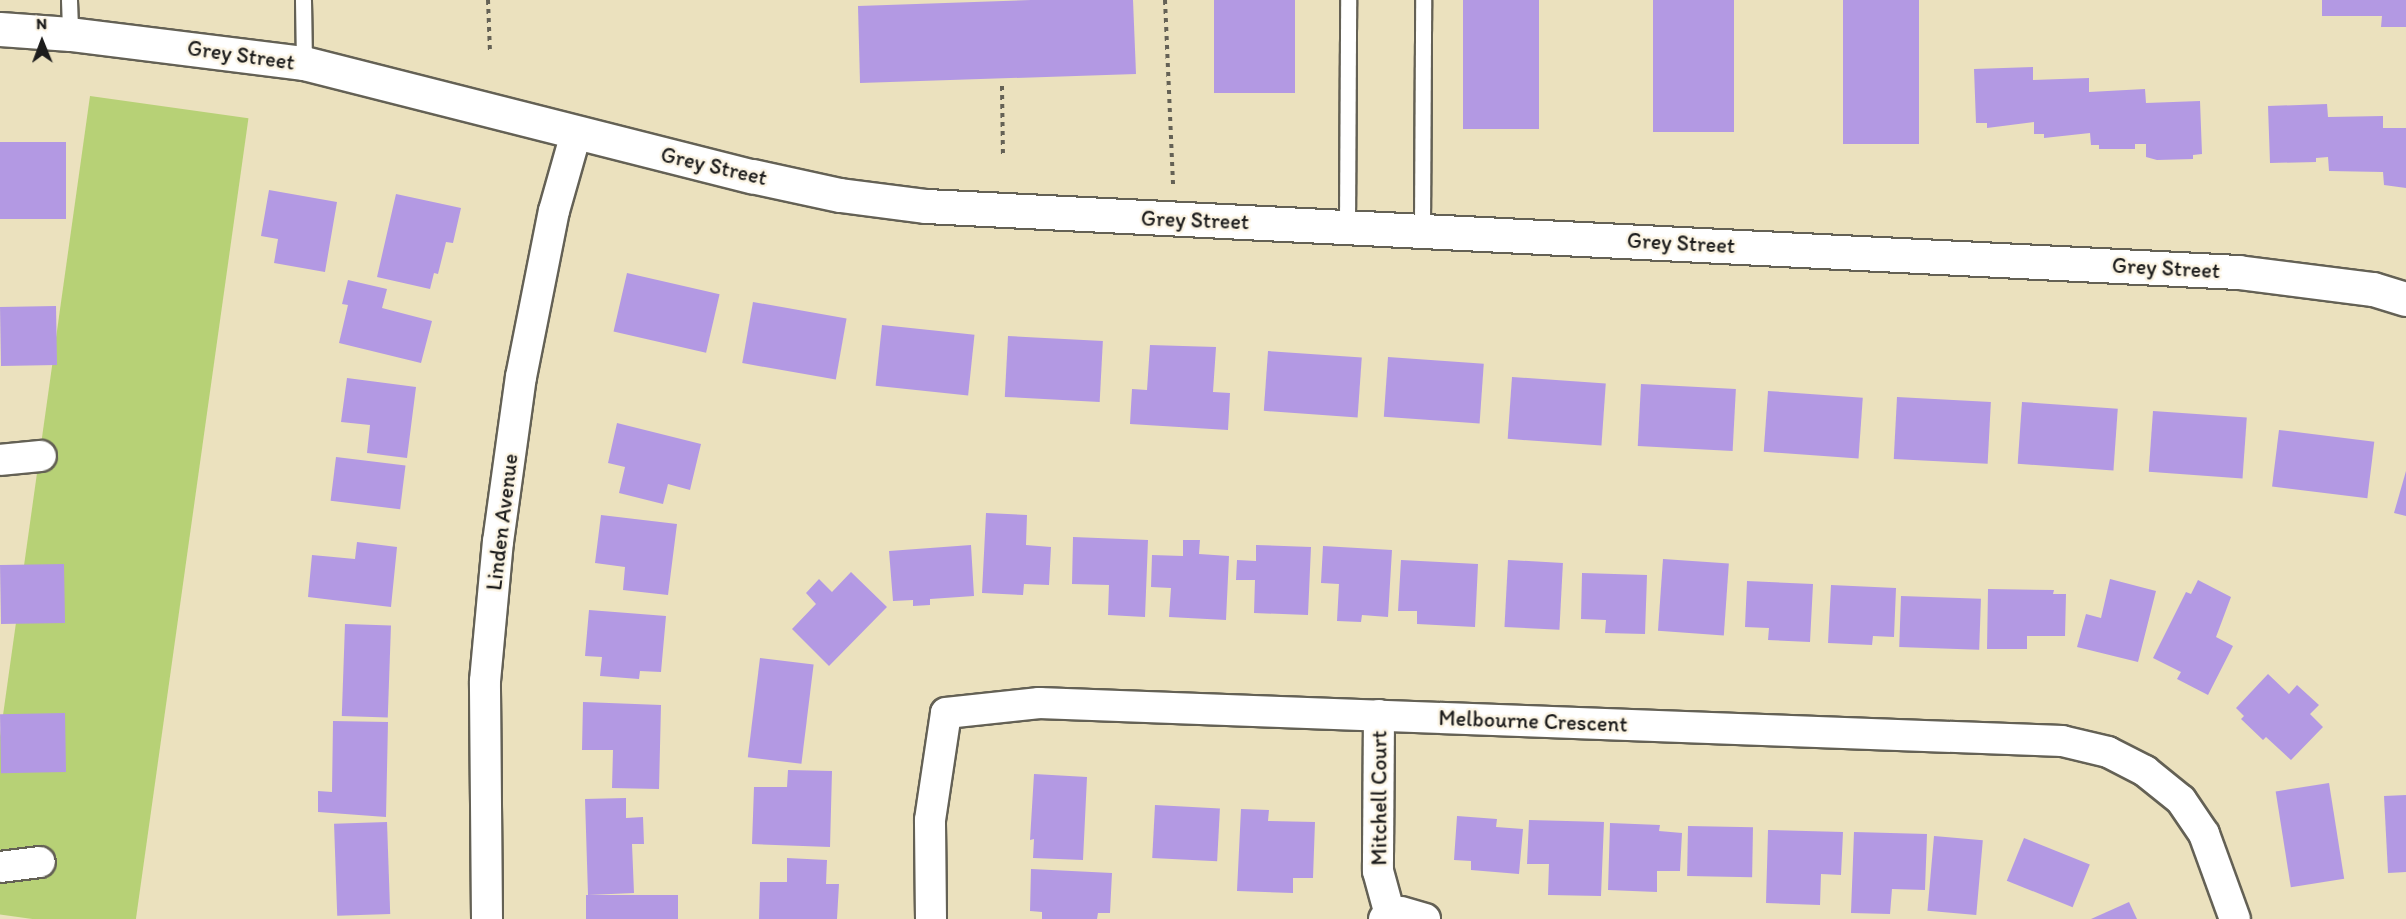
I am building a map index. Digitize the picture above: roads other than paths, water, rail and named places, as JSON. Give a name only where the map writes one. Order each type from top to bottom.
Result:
[{"type":"street","name":"Grey Street","points":[[0,30],[70,34],[304,63],[576,133],[840,195],[1000,212],[1422,229],[2238,272],[2373,289],[2406,299]]},
{"type":"street","name":"Linden Avenue","points":[[486,919],[485,681],[498,542],[523,366],[554,211],[576,133]]},
{"type":"street","points":[[0,460],[41,456]]},
{"type":"street","name":"Melbourne Crescent","points":[[931,919],[930,820],[946,712],[1039,703],[2062,741],[2108,752],[2145,771],[2181,800],[2204,834],[2235,919]]},
{"type":"street","name":"Mitchell Court","points":[[1379,716],[1378,871],[1387,917],[1413,913],[1425,919]]},
{"type":"street","points":[[0,867],[40,862]]},
{"type":"lane","points":[[69,0],[70,34]]},
{"type":"lane","points":[[303,0],[304,63]]},
{"type":"lane","points":[[1347,227],[1348,0]]},
{"type":"lane","points":[[1422,0],[1422,229]]}]
